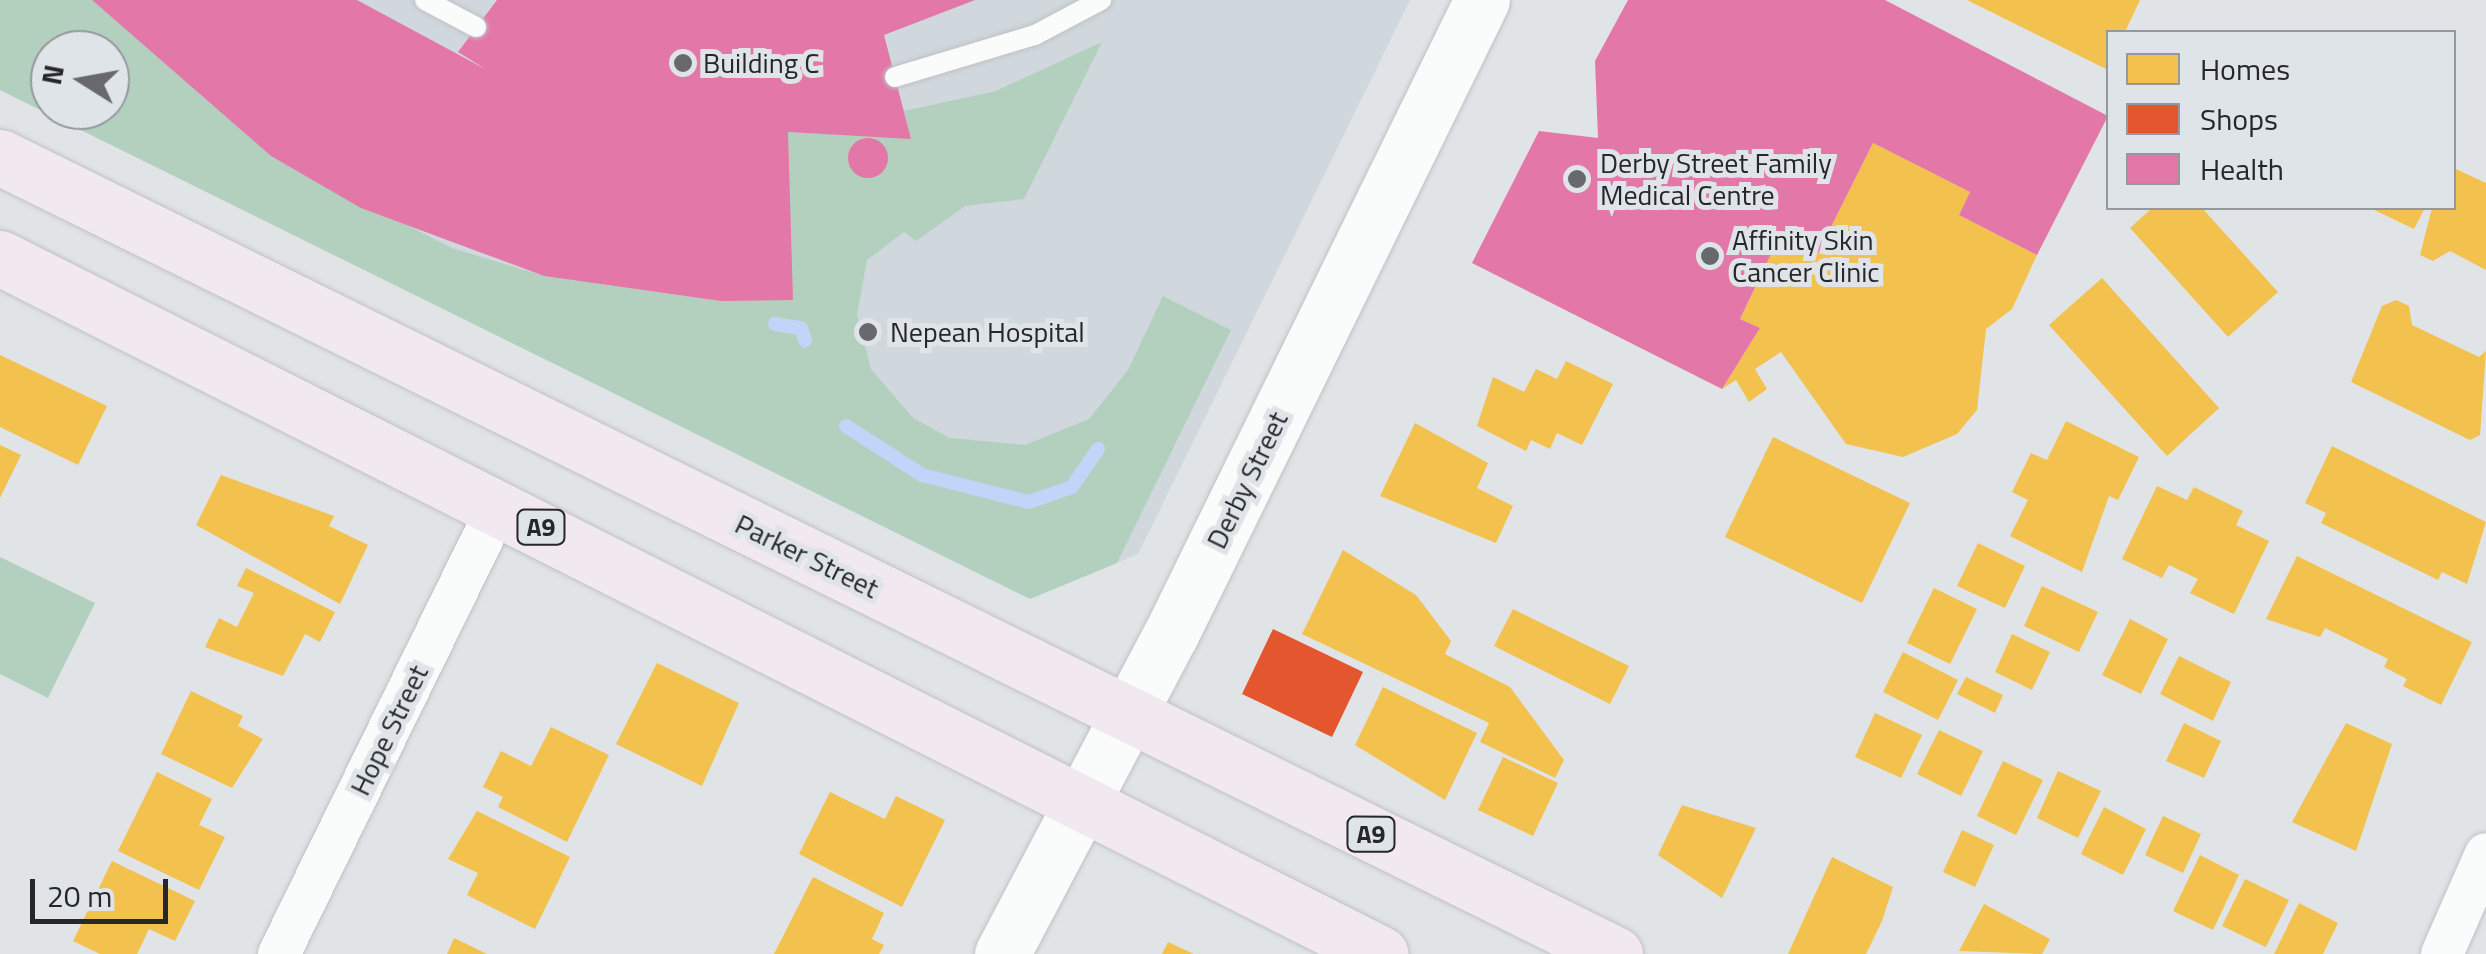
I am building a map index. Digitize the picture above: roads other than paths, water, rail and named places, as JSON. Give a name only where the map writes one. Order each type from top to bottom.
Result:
[{"type":"highway","name":"Parker Street","points":[[0,157],[1615,954]]},
{"type":"highway","name":"A9","points":[[0,258],[499,505],[1381,954]]},
{"type":"street","name":"Derby Street","points":[[1002,954],[1128,714],[1482,0]]},
{"type":"street","name":"Hope Street","points":[[279,954],[499,505]]},
{"type":"street","points":[[2442,954],[2486,854]]},
{"type":"lane","points":[[425,0],[476,28]]},
{"type":"lane","points":[[895,77],[1002,48],[1101,0]]},
{"type":"waterway","points":[[775,324],[801,328],[805,340]]},
{"type":"waterway","points":[[846,426],[922,475],[1029,502],[1072,487],[1098,449]]},
{"type":"place","name":"Building C","points":[[683,63]]},
{"type":"place","name":"Derby Street Family Medical Centre","points":[[1577,179]]},
{"type":"place","name":"Affinity Skin Cancer Clinic","points":[[1710,256]]},
{"type":"place","name":"Nepean Hospital","points":[[868,332]]}]
